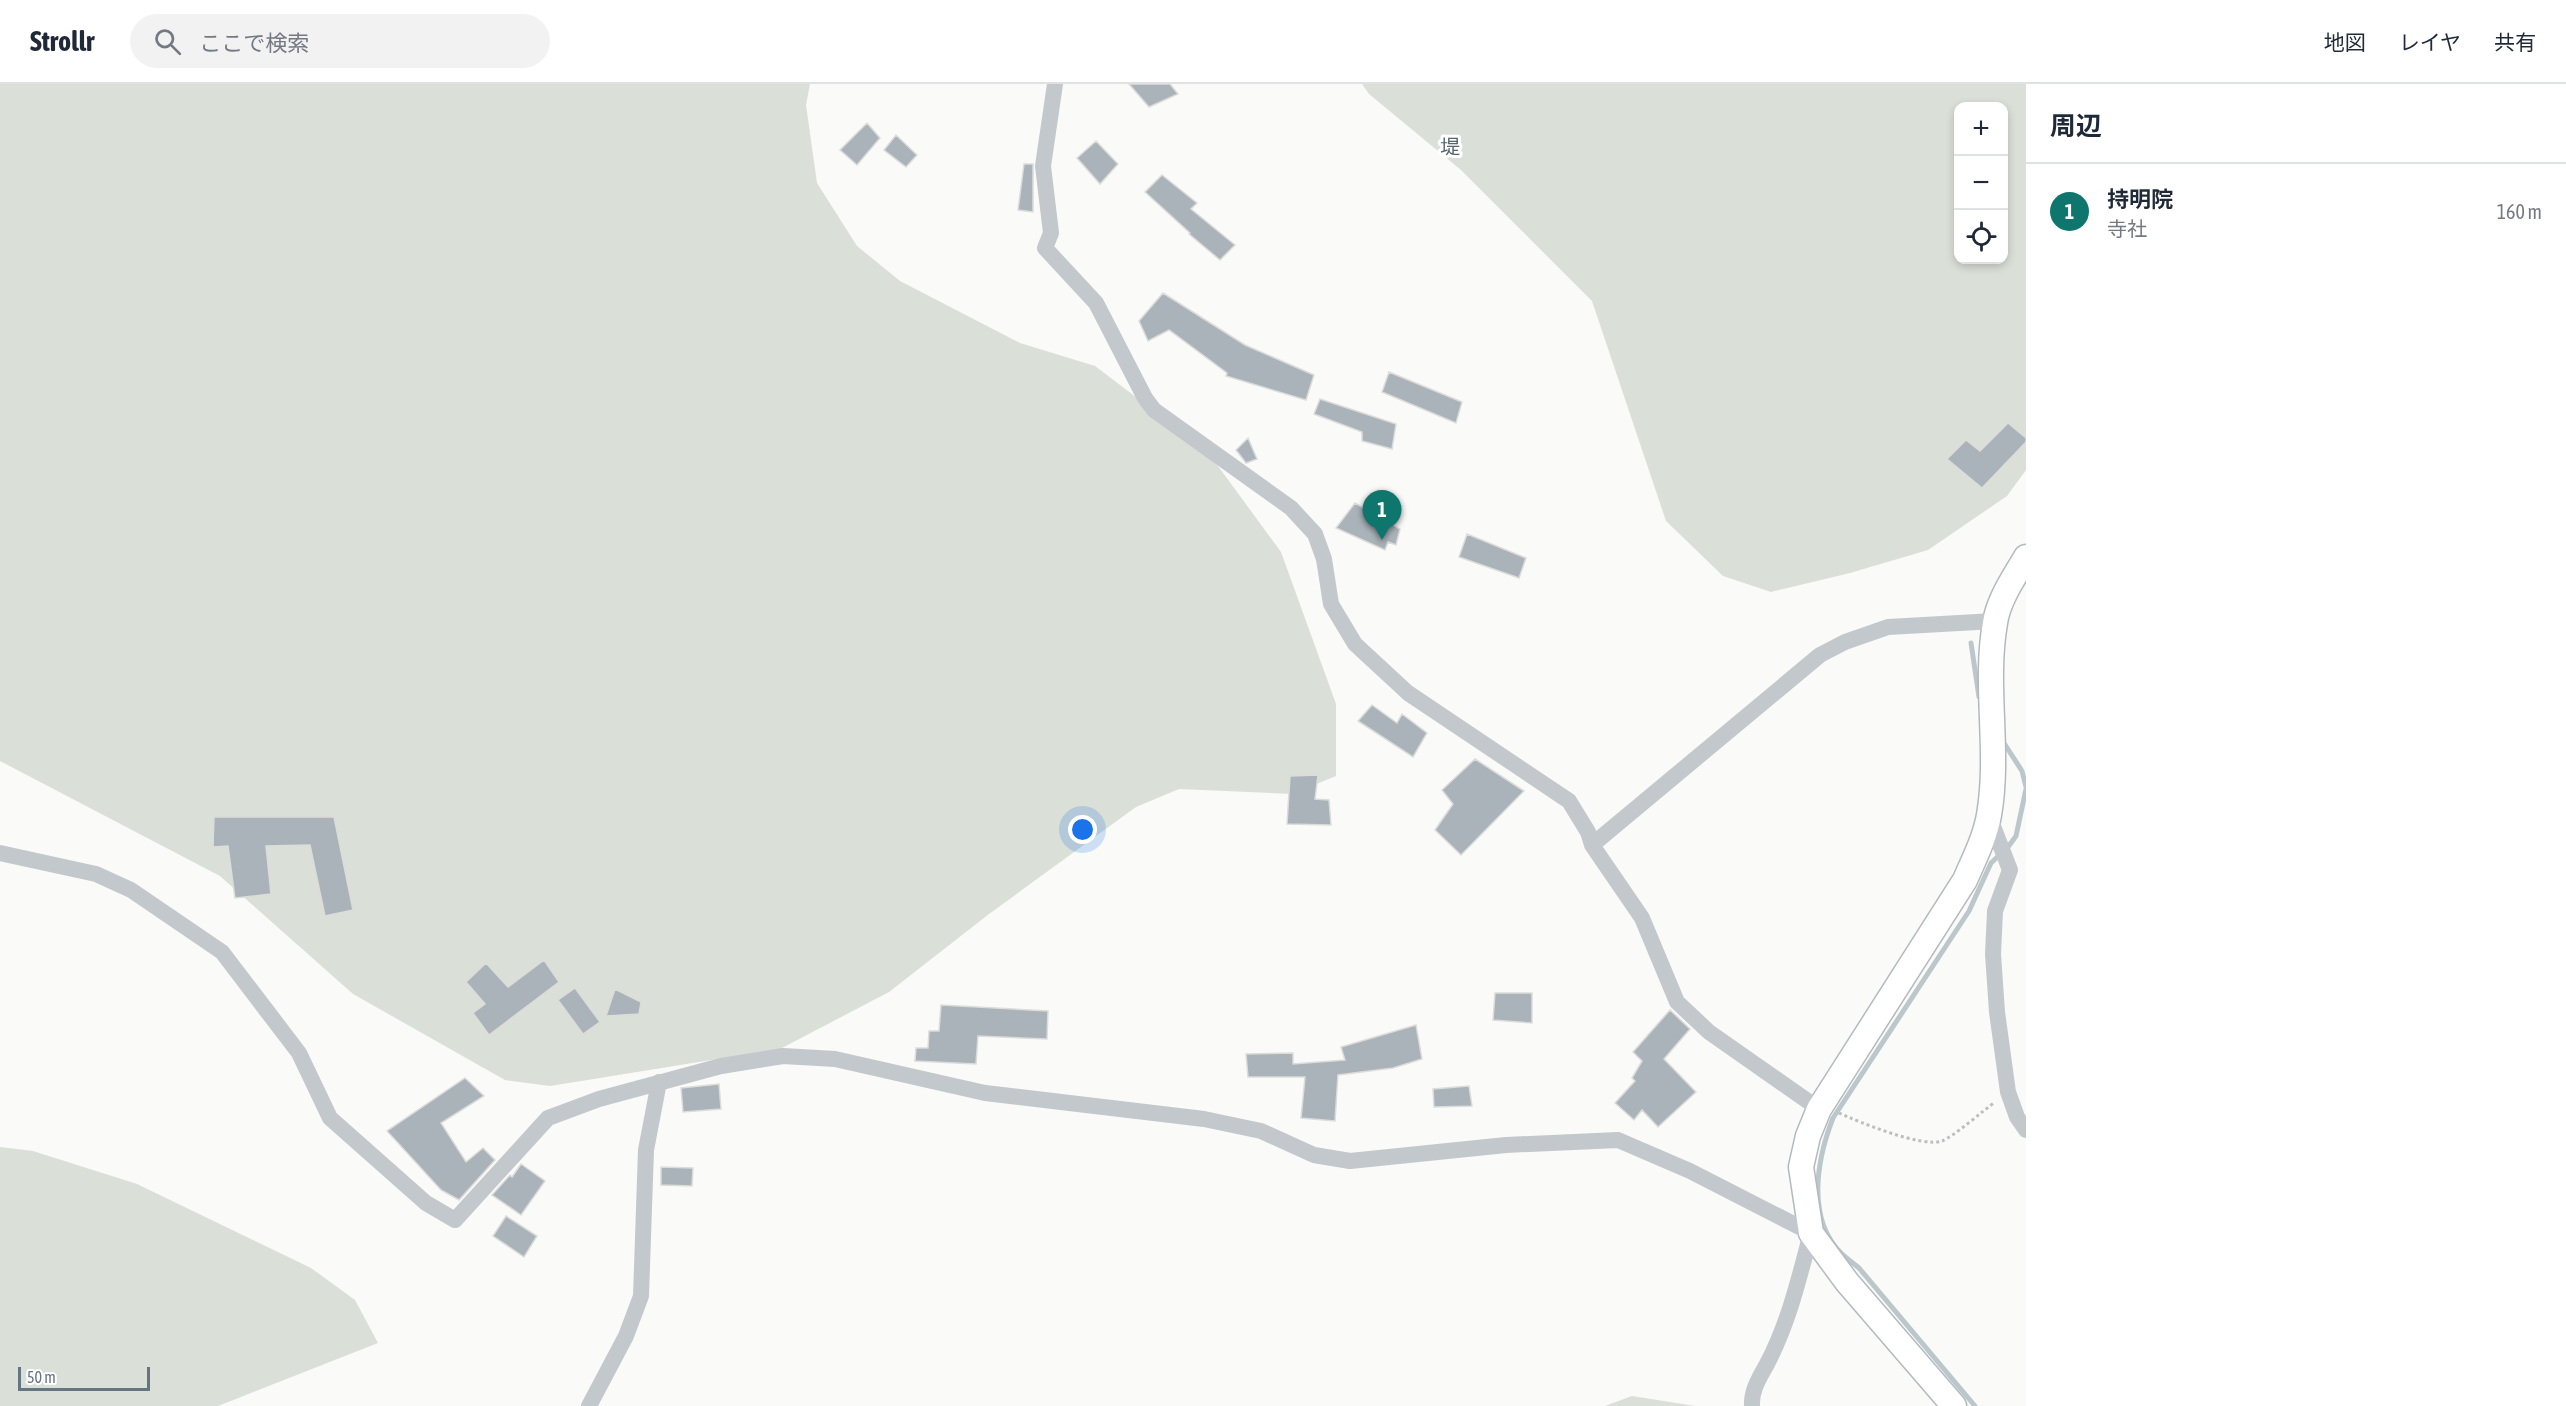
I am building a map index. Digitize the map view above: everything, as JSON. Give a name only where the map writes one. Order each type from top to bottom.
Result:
[{"type":"street","points":[[1055,84],[1043,166],[1051,234],[1045,248],[1096,303],[1154,410],[1291,508],[1315,534],[1324,559],[1330,604],[1355,644],[1408,693],[1569,801],[1588,832],[1592,845],[1642,918],[1677,1002],[1709,1032],[1830,1112]]},
{"type":"street","points":[[1752,1406],[1751,1396],[1792,1310],[1811,1233],[1802,1167],[1808,1136],[1830,1112],[1965,880],[1981,843],[1989,816],[1994,763],[1991,674],[1995,621],[2006,593],[2026,557]]},
{"type":"street","points":[[1592,845],[1820,655],[1845,642],[1888,627],[1995,621]]},
{"type":"street","points":[[1989,816],[2010,870],[1995,911],[1993,954],[1997,1012],[2008,1092],[2017,1117],[2026,1130]]},
{"type":"street","points":[[0,853],[96,874],[131,890],[222,952],[299,1053],[330,1118],[426,1203],[456,1220],[548,1118],[599,1099],[659,1082],[721,1066],[783,1056],[835,1059],[985,1093],[1103,1106],[1154,1115],[1204,1119],[1261,1131],[1314,1155],[1350,1161],[1506,1145],[1618,1140],[1690,1171],[1811,1233],[1846,1282],[1954,1406]]},
{"type":"street","points":[[589,1406],[626,1336],[641,1296],[646,1150],[659,1082]]},
{"type":"path","points":[[1830,1112],[1879,1130],[1926,1141],[1942,1141],[2008,1092]]},
{"type":"shaded area","points":[[0,84],[810,84],[806,105],[817,183],[857,246],[900,281],[1020,343],[1095,366],[1207,451],[1281,552],[1336,704],[1336,776],[1292,794],[1179,789],[1136,807],[989,914],[889,992],[780,1049],[550,1086],[505,1080],[353,994],[220,876],[0,761]]},
{"type":"shaded area","points":[[1362,84],[2026,84],[2026,470],[2007,496],[1928,550],[1850,573],[1771,592],[1723,576],[1666,521],[1592,301],[1461,170],[1369,94]]},
{"type":"shaded area","points":[[0,1147],[33,1151],[137,1184],[311,1268],[355,1300],[378,1343],[218,1406],[0,1406]]},
{"type":"shaded area","points":[[1632,1396],[1695,1406],[1605,1406]]},
{"type":"building","points":[[1129,84],[1170,84],[1178,94],[1149,107]]},
{"type":"building","points":[[867,123],[880,138],[857,165],[840,150]]},
{"type":"building","points":[[896,135],[917,155],[906,167],[884,150]]},
{"type":"building","points":[[1096,141],[1118,164],[1100,184],[1077,158]]},
{"type":"building","points":[[1024,164],[1033,164],[1033,212],[1018,210]]},
{"type":"building","points":[[1162,175],[1197,203],[1191,209],[1235,245],[1220,260],[1145,192]]},
{"type":"building","points":[[1163,293],[1245,345],[1314,375],[1306,400],[1226,376],[1227,373],[1169,330],[1148,341],[1139,321]]},
{"type":"building","points":[[1389,372],[1462,402],[1456,423],[1382,392]]},
{"type":"building","points":[[1320,399],[1396,424],[1392,449],[1362,441],[1362,432],[1314,414]]},
{"type":"building","points":[[2008,423],[2026,438],[2026,442],[1982,488],[1947,459],[1966,440],[1980,451]]},
{"type":"building","points":[[1248,438],[1257,459],[1246,463],[1236,450]]},
{"type":"building","points":[[1355,503],[1400,529],[1396,545],[1388,542],[1385,550],[1336,528]]},
{"type":"building","points":[[1467,534],[1526,558],[1519,578],[1459,557]]},
{"type":"building","points":[[1372,705],[1397,723],[1402,714],[1427,733],[1413,757],[1358,721]]},
{"type":"building","points":[[1475,759],[1524,791],[1461,855],[1435,830],[1453,804],[1442,790]]},
{"type":"building","points":[[1318,775],[1315,799],[1329,800],[1331,825],[1287,824],[1290,776]]},
{"type":"building","points":[[214,817],[334,817],[353,910],[325,916],[310,845],[266,846],[271,894],[235,898],[228,846],[213,847]]},
{"type":"building","points":[[544,960],[559,982],[489,1035],[473,1013],[485,1004],[466,982],[486,963],[508,987]]},
{"type":"building","points":[[575,988],[600,1022],[583,1034],[558,1000]]},
{"type":"building","points":[[615,989],[641,1002],[639,1014],[606,1016]]},
{"type":"building","points":[[1495,993],[1532,993],[1532,1023],[1493,1020]]},
{"type":"building","points":[[941,1005],[1048,1011],[1047,1039],[978,1036],[976,1064],[915,1061],[916,1048],[928,1048],[929,1031],[939,1031]]},
{"type":"building","points":[[1670,1010],[1690,1029],[1664,1059],[1696,1092],[1658,1127],[1642,1110],[1634,1120],[1615,1103],[1635,1081],[1632,1078],[1642,1061],[1633,1052]]},
{"type":"building","points":[[1416,1025],[1422,1059],[1393,1068],[1338,1075],[1335,1121],[1301,1118],[1305,1077],[1248,1077],[1246,1054],[1293,1053],[1293,1064],[1345,1060],[1341,1047]]},
{"type":"building","points":[[465,1078],[484,1096],[441,1123],[466,1162],[483,1148],[495,1160],[459,1200],[441,1190],[387,1131]]},
{"type":"building","points":[[719,1084],[721,1109],[683,1112],[681,1088]]},
{"type":"building","points":[[1469,1086],[1472,1106],[1434,1107],[1433,1089]]},
{"type":"building","points":[[521,1164],[545,1181],[521,1215],[492,1195],[510,1175],[512,1177]]},
{"type":"building","points":[[661,1167],[693,1168],[692,1186],[661,1185]]},
{"type":"building","points":[[506,1216],[537,1236],[524,1257],[493,1236]]},
{"type":"waterway","points":[[1971,643],[1979,697]]},
{"type":"waterway","points":[[2002,740],[2022,771],[2026,787]]},
{"type":"waterway","points":[[1975,1406],[1859,1268],[1841,1253],[1830,1239],[1819,1206],[1819,1170],[1833,1118],[1969,911],[1991,863],[2016,836],[2026,789]]},
{"type":"place","name":"持明院","points":[[1382,540]]},
{"type":"district","name":"堤","points":[[1450,147]]}]
